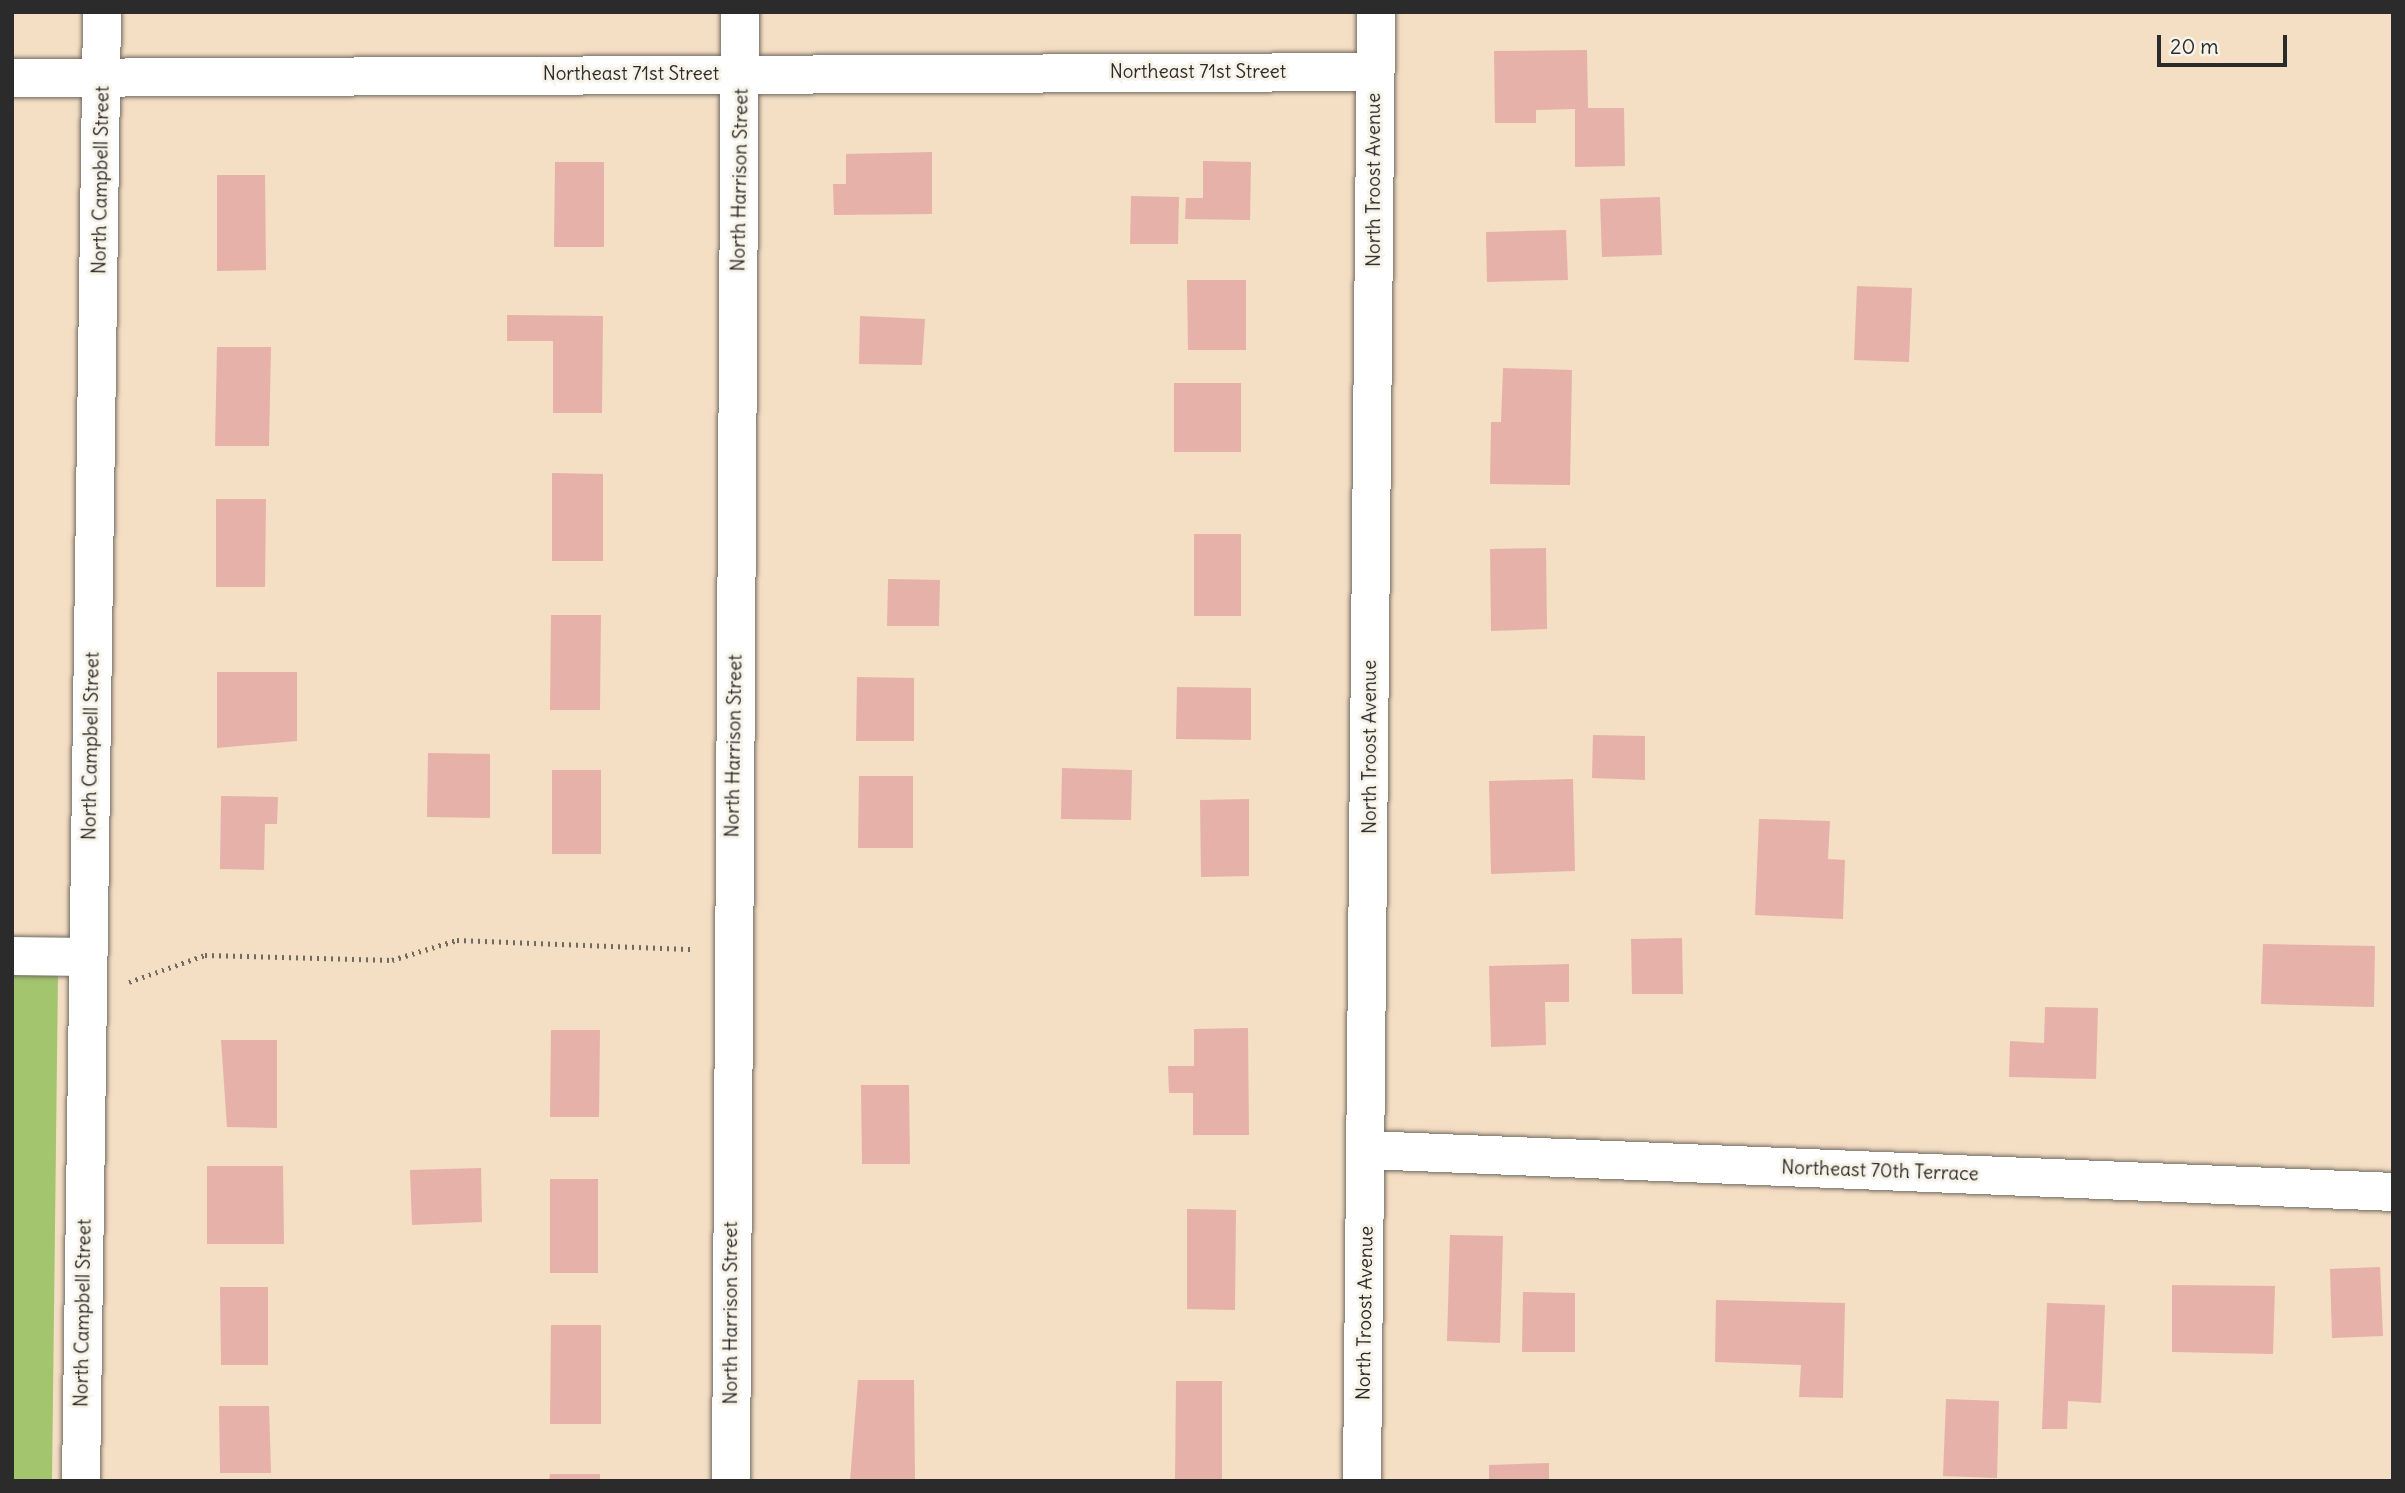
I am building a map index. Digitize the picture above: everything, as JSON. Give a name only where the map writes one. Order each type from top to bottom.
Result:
[{"type":"street","name":"North Campbell Street","points":[[82,1481],[102,12]]},
{"type":"street","name":"North Harrison Street","points":[[731,1481],[732,950],[740,12]]},
{"type":"street","name":"North Troost Avenue","points":[[1362,1481],[1376,12]]},
{"type":"street","name":"Northeast 71st Street","points":[[12,78],[1375,72]]},
{"type":"street","points":[[12,956],[87,972]]},
{"type":"street","name":"Northeast 70th Terrace","points":[[1367,1150],[2393,1192]]},
{"type":"path","points":[[87,972],[121,984],[205,956],[391,960],[457,940],[732,950]]},
{"type":"green space","points":[[12,974],[58,974],[52,1481],[12,1481]]},
{"type":"building","points":[[1587,50],[1588,108],[1624,108],[1625,166],[1575,167],[1575,109],[1536,110],[1536,123],[1495,123],[1494,51]]},
{"type":"building","points":[[932,152],[932,214],[834,215],[833,184],[846,184],[846,154]]},
{"type":"building","points":[[1203,161],[1251,162],[1250,220],[1185,219],[1186,198],[1203,198]]},
{"type":"building","points":[[555,162],[604,162],[604,247],[554,247]]},
{"type":"building","points":[[217,175],[265,175],[266,270],[217,271]]},
{"type":"building","points":[[1131,196],[1179,197],[1178,244],[1130,244]]},
{"type":"building","points":[[1660,197],[1662,255],[1602,257],[1600,199]]},
{"type":"building","points":[[1566,230],[1568,280],[1487,282],[1486,232]]},
{"type":"building","points":[[1187,280],[1246,280],[1246,350],[1188,350]]},
{"type":"building","points":[[1857,286],[1912,288],[1909,362],[1854,360]]},
{"type":"building","points":[[507,315],[603,316],[602,413],[553,413],[553,341],[507,341]]},
{"type":"building","points":[[860,316],[925,319],[922,365],[859,364]]},
{"type":"building","points":[[217,347],[271,347],[269,446],[215,446]]},
{"type":"building","points":[[1503,368],[1572,370],[1570,485],[1490,484],[1491,422],[1501,422]]},
{"type":"building","points":[[1174,383],[1241,383],[1241,452],[1174,452]]},
{"type":"building","points":[[552,473],[603,474],[603,561],[552,561]]},
{"type":"building","points":[[216,499],[266,499],[265,587],[216,587]]},
{"type":"building","points":[[1194,534],[1241,534],[1241,616],[1194,616]]},
{"type":"building","points":[[1546,548],[1547,629],[1491,631],[1490,549]]},
{"type":"building","points":[[888,579],[940,580],[939,626],[887,626]]},
{"type":"building","points":[[551,615],[601,615],[600,710],[550,710]]},
{"type":"building","points":[[217,672],[297,672],[297,741],[217,748]]},
{"type":"building","points":[[857,677],[914,678],[914,741],[856,741]]},
{"type":"building","points":[[1177,687],[1251,688],[1251,740],[1176,739]]},
{"type":"building","points":[[1593,735],[1645,736],[1645,780],[1592,778]]},
{"type":"building","points":[[428,753],[490,754],[490,818],[427,817]]},
{"type":"building","points":[[1062,768],[1132,770],[1131,820],[1061,819]]},
{"type":"building","points":[[552,770],[601,770],[601,854],[552,854]]},
{"type":"building","points":[[859,776],[913,776],[913,848],[858,848]]},
{"type":"building","points":[[1573,779],[1575,871],[1491,874],[1489,781]]},
{"type":"building","points":[[221,796],[278,797],[277,824],[265,824],[264,870],[220,869]]},
{"type":"building","points":[[1249,799],[1249,876],[1201,877],[1200,800]]},
{"type":"building","points":[[1759,819],[1830,821],[1828,859],[1845,860],[1843,919],[1755,915]]},
{"type":"building","points":[[1682,938],[1683,994],[1632,994],[1631,939]]},
{"type":"building","points":[[2263,944],[2375,946],[2374,1007],[2261,1004]]},
{"type":"building","points":[[1569,964],[1569,1002],[1545,1002],[1546,1045],[1491,1047],[1489,966]]},
{"type":"building","points":[[2045,1007],[2098,1008],[2096,1079],[2009,1077],[2010,1041],[2044,1043]]},
{"type":"building","points":[[1248,1028],[1249,1135],[1193,1135],[1193,1093],[1169,1093],[1168,1066],[1194,1066],[1194,1029]]},
{"type":"building","points":[[551,1030],[600,1030],[599,1117],[550,1117]]},
{"type":"building","points":[[221,1040],[277,1040],[277,1128],[227,1127]]},
{"type":"building","points":[[861,1085],[909,1085],[910,1164],[862,1164]]},
{"type":"building","points":[[207,1166],[283,1166],[284,1244],[207,1244]]},
{"type":"building","points":[[481,1168],[482,1222],[412,1225],[410,1170]]},
{"type":"building","points":[[550,1179],[598,1179],[598,1273],[550,1273]]},
{"type":"building","points":[[1187,1209],[1236,1210],[1235,1310],[1187,1309]]},
{"type":"building","points":[[1450,1235],[1503,1236],[1500,1343],[1447,1341]]},
{"type":"building","points":[[2380,1267],[2383,1336],[2332,1338],[2330,1269]]},
{"type":"building","points":[[2172,1285],[2275,1286],[2273,1354],[2172,1352]]},
{"type":"building","points":[[220,1287],[268,1287],[268,1365],[221,1365]]},
{"type":"building","points":[[1523,1292],[1575,1293],[1575,1352],[1522,1352]]},
{"type":"building","points":[[1716,1300],[1845,1303],[1843,1398],[1799,1397],[1801,1365],[1715,1362]]},
{"type":"building","points":[[2047,1303],[2105,1305],[2101,1403],[2068,1401],[2067,1429],[2042,1429]]},
{"type":"building","points":[[551,1325],[601,1325],[601,1424],[550,1424]]},
{"type":"building","points":[[858,1380],[914,1380],[915,1481],[850,1481]]},
{"type":"building","points":[[1176,1381],[1222,1381],[1222,1481],[1175,1481]]},
{"type":"building","points":[[1946,1399],[1999,1401],[1997,1478],[1943,1476]]},
{"type":"building","points":[[219,1406],[269,1406],[271,1473],[220,1473]]},
{"type":"building","points":[[1549,1463],[1549,1481],[1489,1481],[1489,1465]]},
{"type":"building","points":[[550,1474],[600,1474],[600,1481],[549,1481]]}]
